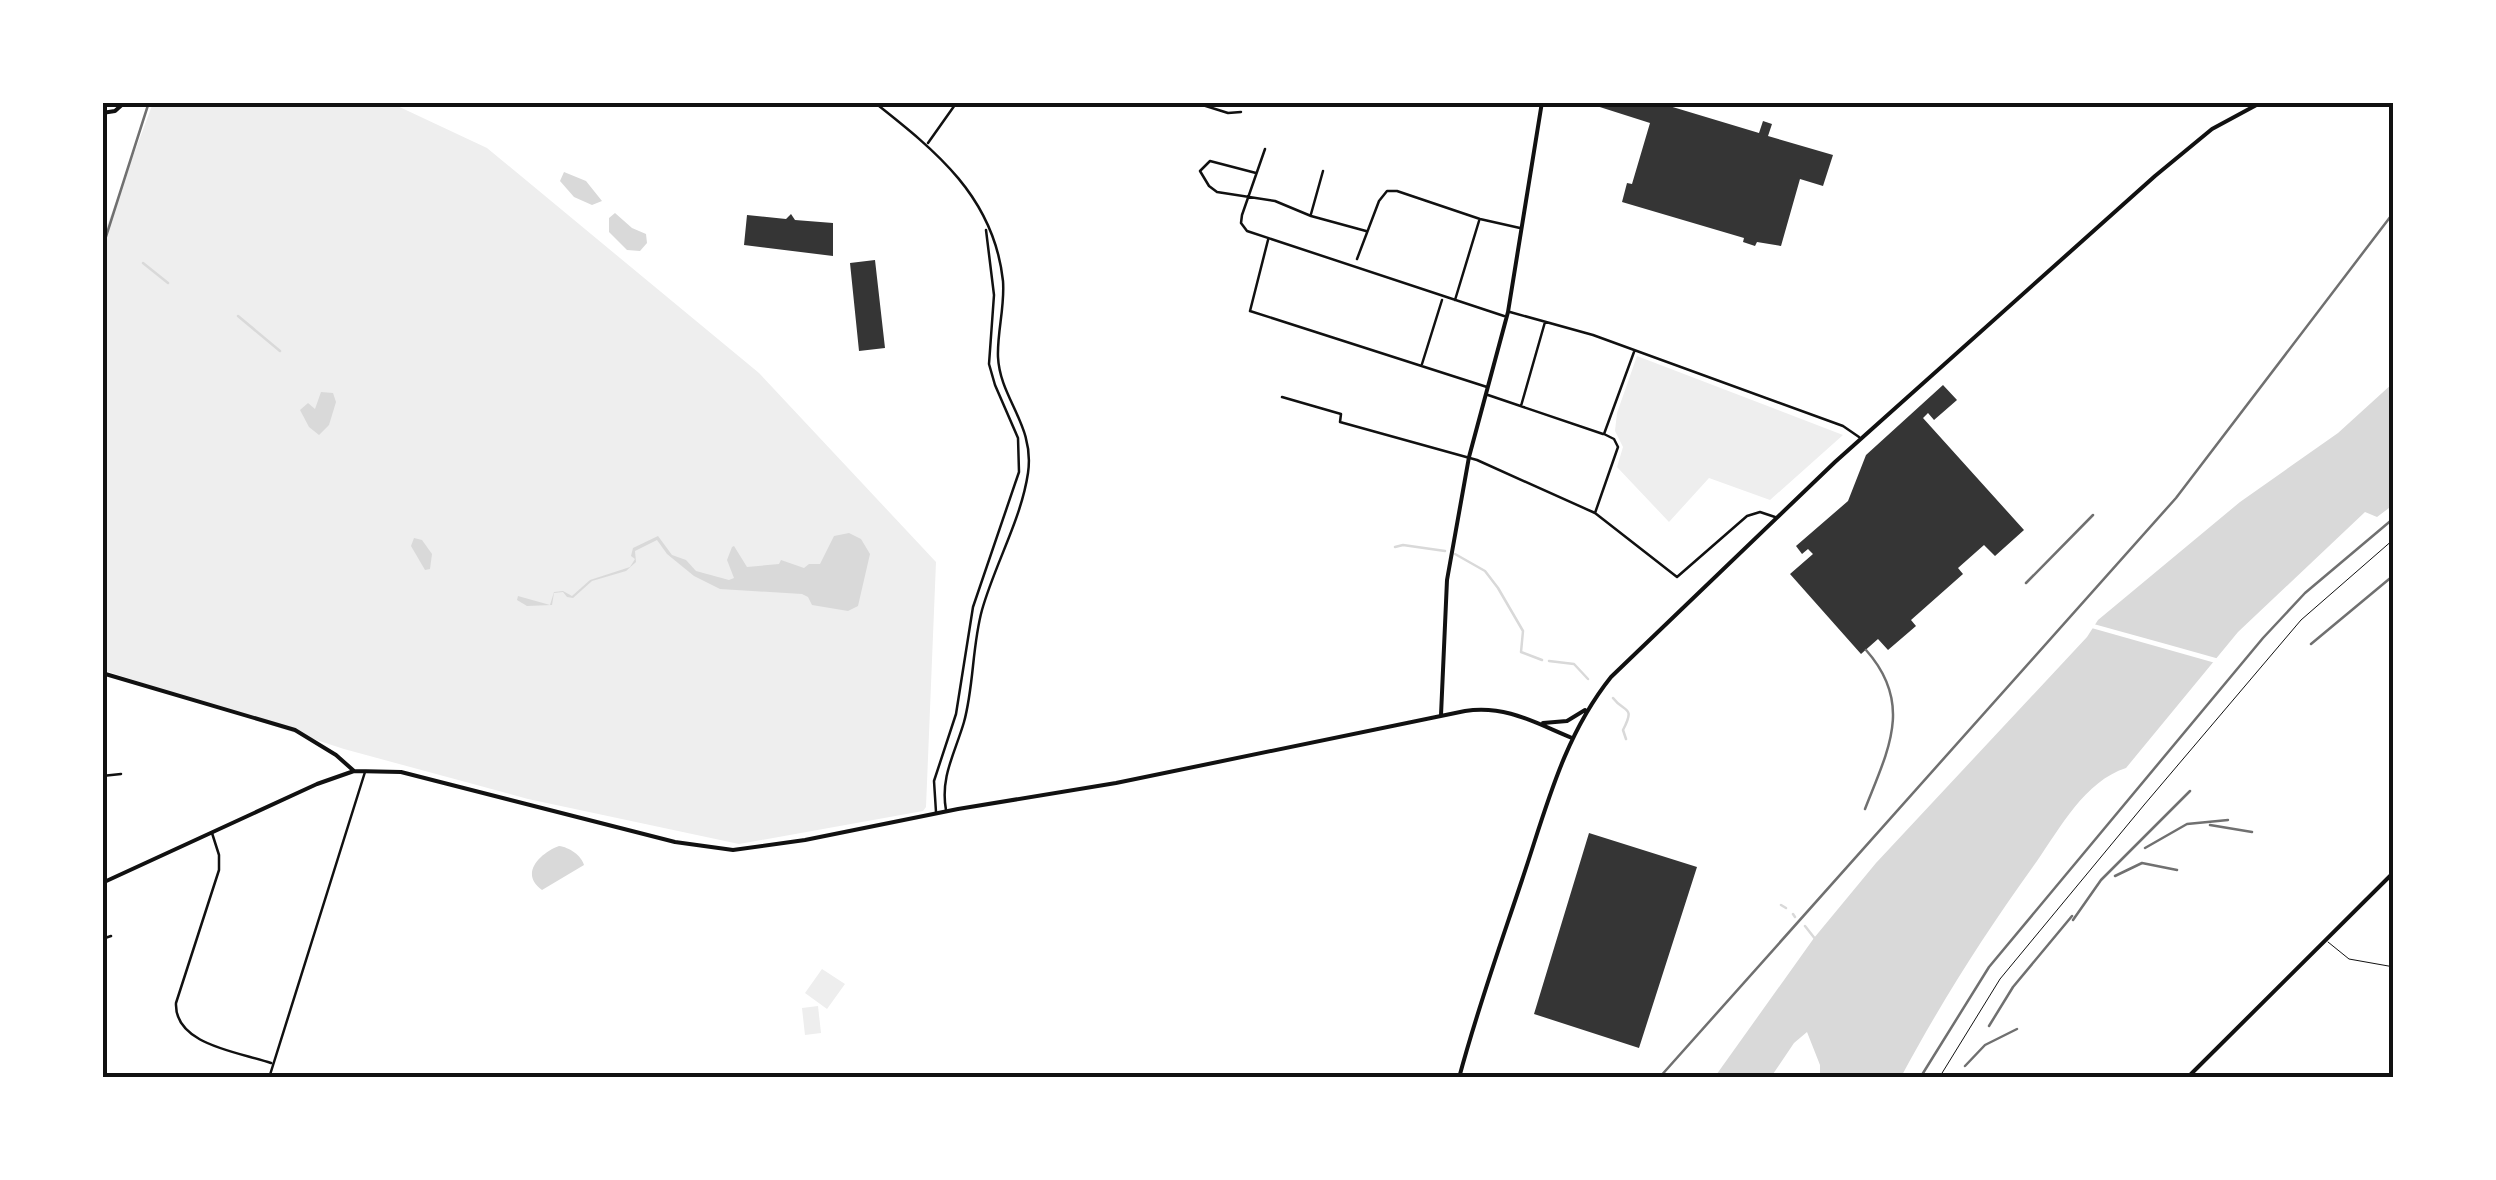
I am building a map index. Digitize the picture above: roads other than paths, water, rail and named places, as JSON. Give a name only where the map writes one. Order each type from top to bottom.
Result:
[{"type":"main road","points":[[102,113],[115,111],[125,102]]},
{"type":"main road","points":[[1441,716],[1447,580],[1469,458],[1508,314],[1542,102]]},
{"type":"main road","points":[[1459,1078],[1488,978],[1572,738],[1589,707],[1628,658],[1862,438],[2147,183],[2212,129],[2262,102]]},
{"type":"main road","points":[[102,673],[295,730],[354,771]]},
{"type":"main road","points":[[1541,723],[1566,721],[1589,707]]},
{"type":"main road","points":[[102,882],[317,784],[354,771],[419,775],[578,819],[720,850],[805,840],[1491,709],[1518,714],[1572,738]]},
{"type":"main road","points":[[2187,1078],[2394,872]]},
{"type":"street","points":[[874,102],[927,144],[960,177],[985,223],[998,252],[1003,282],[1000,367],[1026,431],[1029,464],[1022,496],[982,609],[965,716],[944,780],[947,812]]},
{"type":"street","points":[[927,144],[957,102]]},
{"type":"street","points":[[1193,102],[1228,114],[1242,112]]},
{"type":"street","points":[[1265,150],[1242,223],[1247,231],[1443,298],[1546,321],[1843,426],[1862,438]]},
{"type":"street","points":[[1258,173],[1217,160],[1200,171],[1217,192],[1276,201],[1310,216],[1366,231]]},
{"type":"street","points":[[1310,216],[1323,171]]},
{"type":"street","points":[[1357,258],[1378,200],[1386,192],[1397,190],[1480,219],[1522,228]]},
{"type":"street","points":[[1454,301],[1480,219]]},
{"type":"street","points":[[936,814],[934,782],[956,714],[973,606],[1013,493],[1019,463],[1018,438],[992,380],[988,359],[994,295],[985,223]]},
{"type":"street","points":[[1268,240],[1250,311],[1488,387]]},
{"type":"street","points":[[1422,365],[1443,298]]},
{"type":"street","points":[[1521,406],[1546,321]]},
{"type":"street","points":[[1604,434],[1634,351]]},
{"type":"street","points":[[1486,395],[1614,439],[1618,447],[1595,514]]},
{"type":"street","points":[[1282,397],[1341,414],[1340,422],[1469,458],[1595,514],[1677,578],[1747,516],[1760,512],[1776,518]]},
{"type":"street","points":[[269,1078],[365,770]]},
{"type":"street","points":[[102,776],[121,774]]},
{"type":"street","points":[[212,831],[219,870],[175,1016],[189,1036],[274,1064]]},
{"type":"street","points":[[102,939],[111,936]]},
{"type":"lane","points":[[2326,940],[2350,959],[2394,966]]},
{"type":"waterway","points":[[143,263],[168,283]]},
{"type":"waterway","points":[[238,316],[280,351]]},
{"type":"waterway","points":[[1395,547],[1445,551]]},
{"type":"waterway","points":[[1455,554],[1485,571],[1523,631],[1521,652],[1542,660]]},
{"type":"waterway","points":[[1549,661],[1574,664],[1588,679]]},
{"type":"waterway","points":[[1613,698],[1628,713],[1623,730],[1626,739]]},
{"type":"waterway","points":[[1781,905],[1786,908]]},
{"type":"waterway","points":[[1805,926],[1816,940]]},
{"type":"tram line","points":[[102,249],[149,102]]},
{"type":"railway","points":[[1659,1078],[2176,498],[2394,212]]},
{"type":"railway","points":[[2026,583],[2093,515]]},
{"type":"railway","points":[[1920,1078],[1989,967],[2263,638],[2305,593],[2394,518]]},
{"type":"railway","points":[[2311,644],[2394,575]]},
{"type":"railway","points":[[1865,809],[1888,747],[1893,708],[1881,670],[1866,650]]},
{"type":"railway","points":[[2073,920],[2101,880],[2190,791]]},
{"type":"railway","points":[[2145,848],[2187,824],[2228,820]]},
{"type":"railway","points":[[2210,825],[2252,832]]},
{"type":"railway","points":[[2115,876],[2142,863],[2177,870]]},
{"type":"railway","points":[[1989,1026],[2013,987],[2072,916]]},
{"type":"railway","points":[[1965,1066],[1985,1045],[2017,1029]]}]
